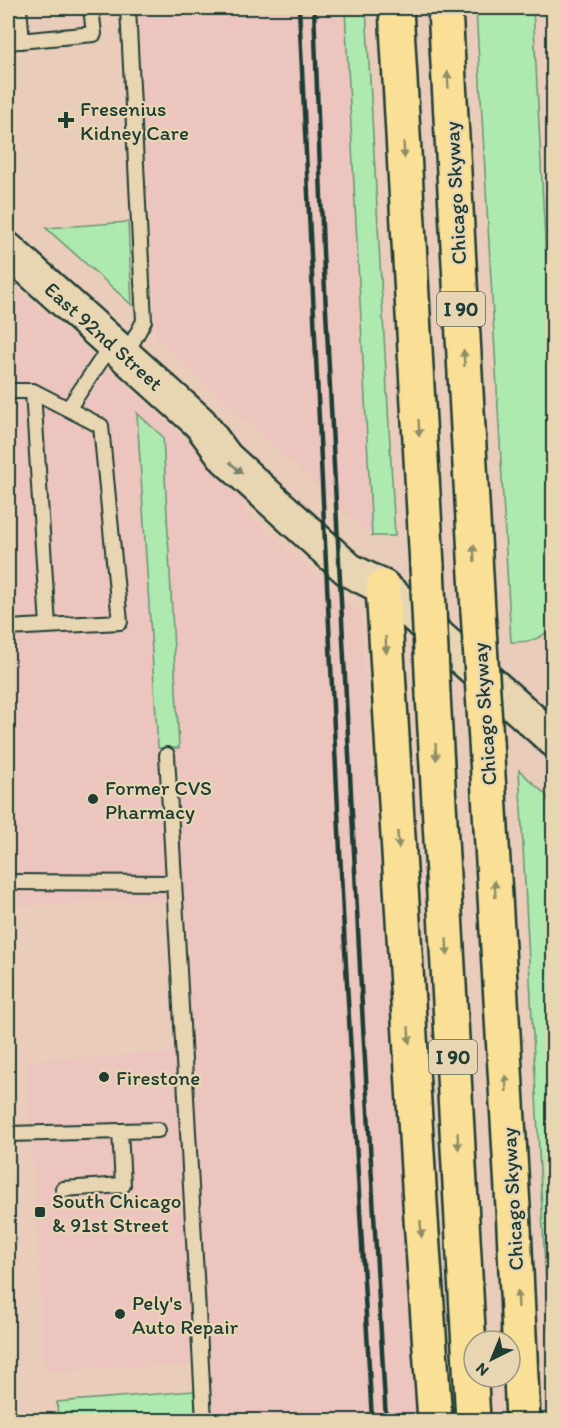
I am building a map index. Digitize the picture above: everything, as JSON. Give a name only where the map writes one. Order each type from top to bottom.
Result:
[{"type":"highway","name":"I 90","points":[[396,8],[473,1420]]},
{"type":"highway","name":"Chicago Skyway","points":[[445,8],[513,1195],[523,1420]]},
{"type":"highway","points":[[382,587],[435,1420]]},
{"type":"street","name":"East 92nd Street","points":[[8,250],[200,423],[225,458],[350,570],[382,587],[554,740]]},
{"type":"lane","points":[[19,8],[22,41]]},
{"type":"lane","points":[[8,42],[93,34],[91,8]]},
{"type":"lane","points":[[68,409],[144,321],[128,8]]},
{"type":"lane","points":[[8,391],[33,391],[101,426],[120,622],[8,628]]},
{"type":"lane","points":[[33,391],[48,626]]},
{"type":"lane","points":[[167,755],[204,1420]]},
{"type":"lane","points":[[8,882],[174,883]]},
{"type":"lane","points":[[8,1134],[158,1130]]},
{"type":"lane","points":[[63,1189],[123,1185],[120,1131]]},
{"type":"shaded area","points":[[138,8],[346,8],[372,536],[156,338]]},
{"type":"shaded area","points":[[8,281],[243,491],[245,511],[353,608],[360,610],[418,1420],[210,1420],[207,1364],[45,1371],[27,1060],[193,1052],[186,899],[19,906],[8,706]]},
{"type":"green space","points":[[345,8],[366,8],[395,536],[372,536]]},
{"type":"green space","points":[[476,8],[533,8],[553,396],[554,625],[535,639],[511,642]]},
{"type":"green space","points":[[128,222],[132,305],[46,228]]},
{"type":"green space","points":[[137,413],[163,437],[179,748],[158,748]]},
{"type":"green space","points":[[519,770],[546,795],[553,811],[554,1210],[549,1232],[554,1306],[553,1419]]},
{"type":"green space","points":[[194,1391],[196,1420],[58,1420],[57,1402]]},
{"type":"railway","points":[[299,8],[343,913],[372,1420]]},
{"type":"railway","points":[[314,8],[323,252],[386,1420]]},
{"type":"place","name":"Fresenius Kidney Care","points":[[66,120]]},
{"type":"place","name":"Former CVS Pharmacy","points":[[93,799]]},
{"type":"place","name":"Firestone","points":[[104,1077]]},
{"type":"place","name":"South Chicago & 91st Street","points":[[40,1212]]},
{"type":"place","name":"Pely's Auto Repair","points":[[120,1314]]}]
